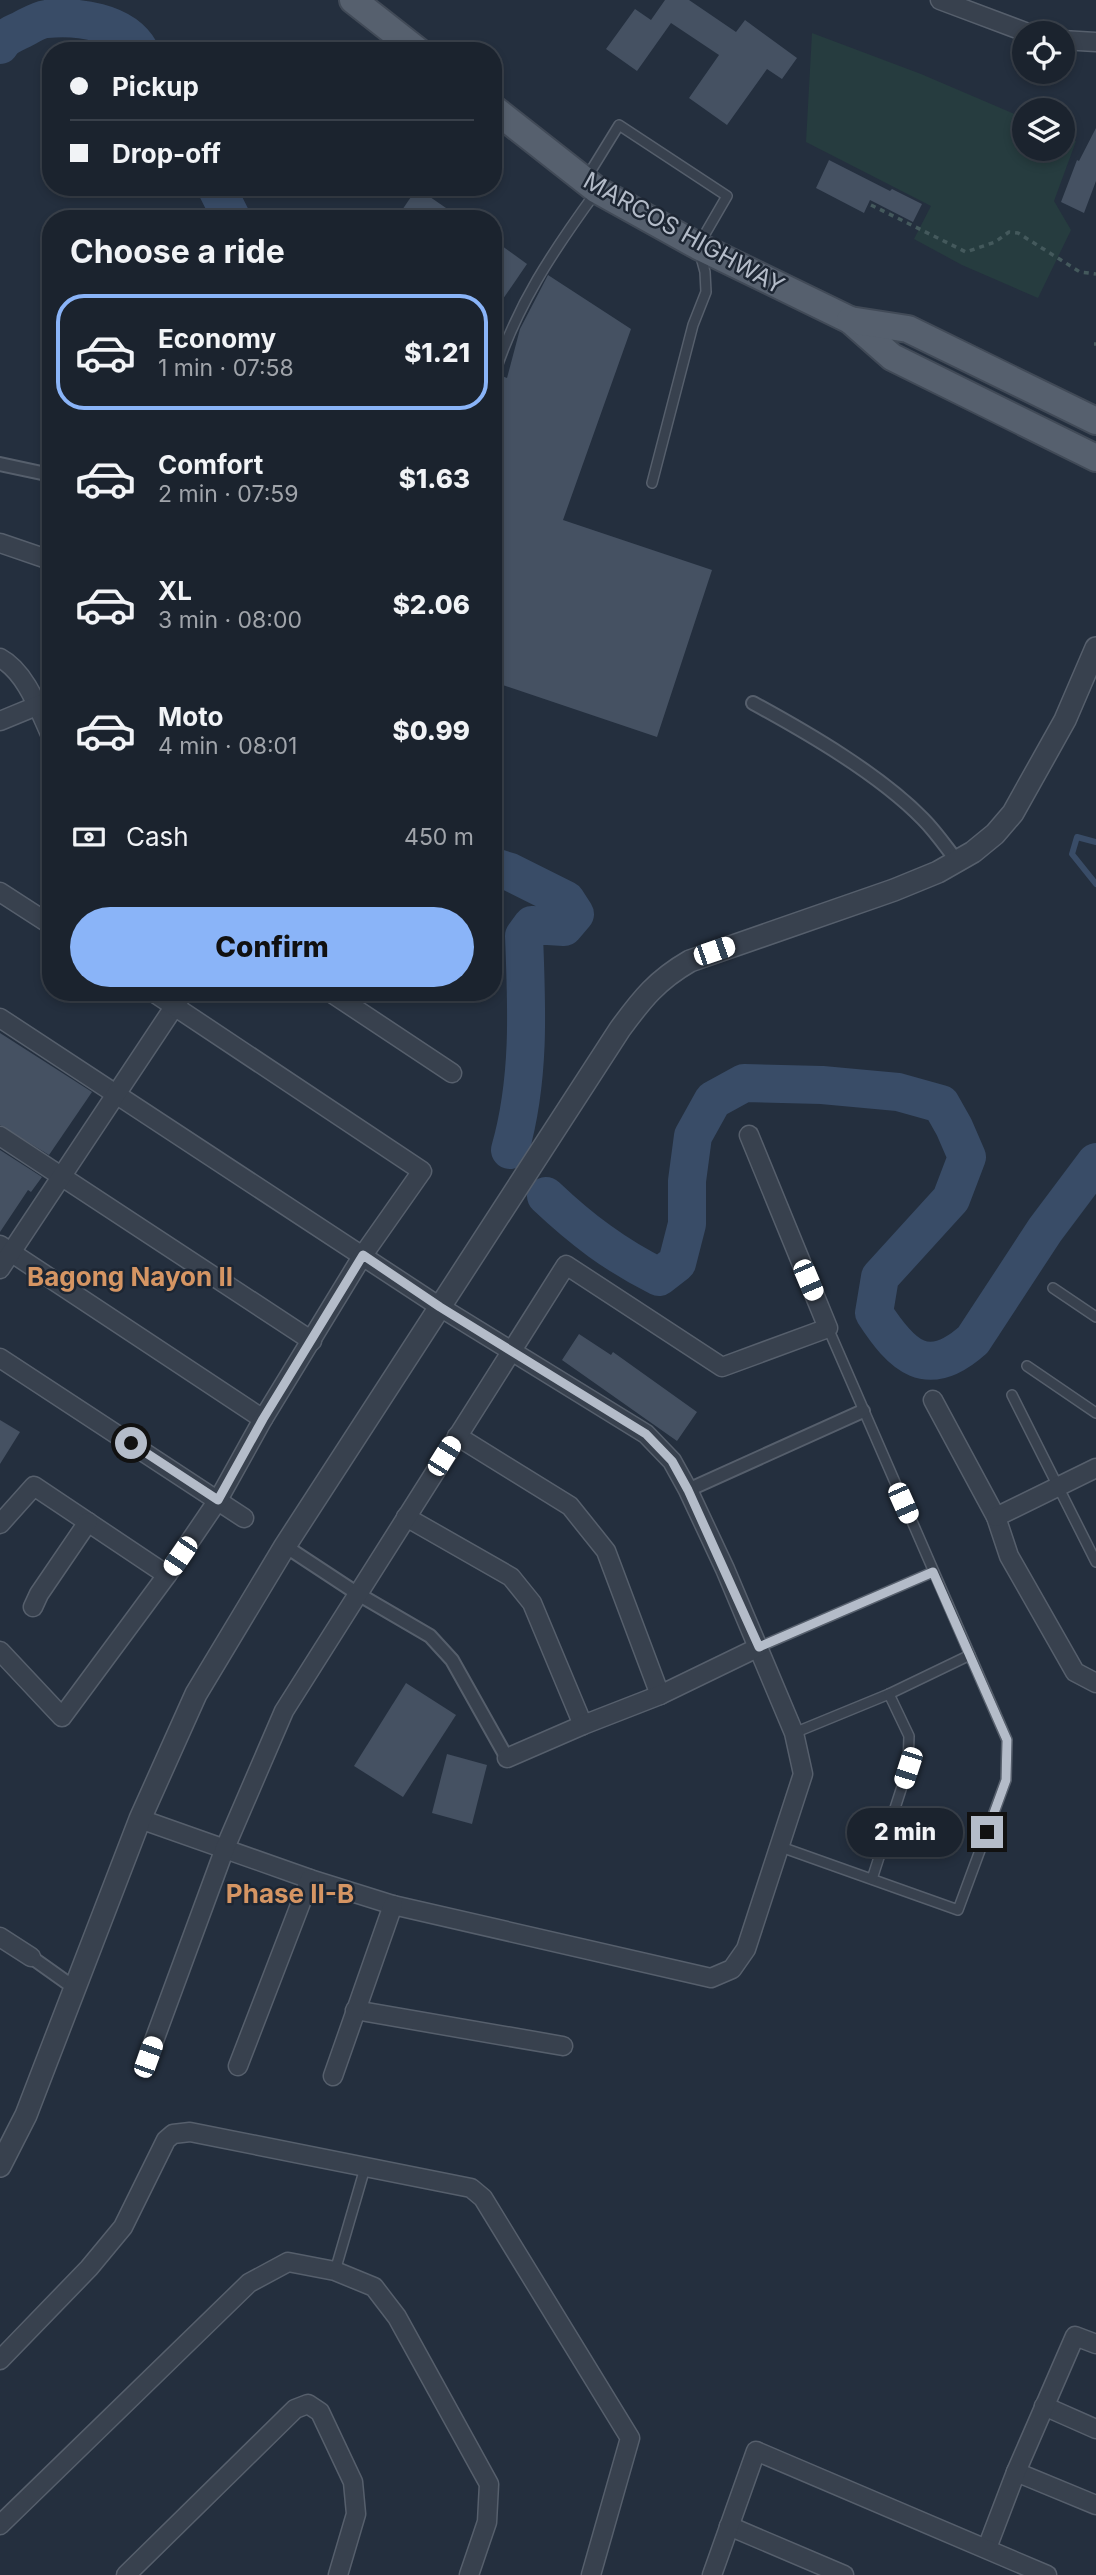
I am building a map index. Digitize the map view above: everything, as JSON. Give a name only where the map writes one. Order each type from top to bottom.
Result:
[{"type":"main road","points":[[353,0],[407,42]]},
{"type":"main road","name":"MARCOS HIGHWAY","points":[[502,115],[591,186],[698,246],[850,320],[892,357],[1096,458]]},
{"type":"main road","name":"MARCOS HIGHWAY","points":[[850,320],[908,329],[1096,421]]},
{"type":"street","points":[[940,0],[1012,27]]},
{"type":"street","points":[[1075,41],[1096,42]]},
{"type":"street","points":[[0,464],[42,473]]},
{"type":"street","points":[[0,543],[42,557]]},
{"type":"street","points":[[0,2166],[26,2115],[140,1819],[196,1694],[285,1546],[620,1029],[666,975],[690,961],[894,890],[973,852],[995,834],[1013,814],[1065,720],[1096,648]]},
{"type":"street","points":[[0,658],[12,664],[42,701]]},
{"type":"street","points":[[753,703],[800,728],[899,798],[922,818],[957,861]]},
{"type":"street","points":[[0,721],[42,704]]},
{"type":"street","points":[[0,892],[42,919]]},
{"type":"street","points":[[0,1269],[6,1249],[62,1177],[178,1001]]},
{"type":"street","points":[[0,1651],[62,1717],[167,1575],[218,1500],[263,1419],[363,1255],[422,1171],[182,1001]]},
{"type":"street","points":[[344,1001],[452,1073]]},
{"type":"street","points":[[0,1017],[440,1307],[646,1434],[672,1461],[688,1490],[759,1647],[794,1733],[803,1774],[746,1949],[732,1969],[711,1978],[393,1905],[140,1819]]},
{"type":"street","points":[[148,2057],[225,1847],[284,1711],[566,1265],[722,1367],[828,1328],[749,1135]]},
{"type":"street","points":[[0,1136],[312,1341]]},
{"type":"street","points":[[6,1249],[263,1419]]},
{"type":"street","points":[[0,1358],[244,1518]]},
{"type":"street","points":[[933,1400],[996,1517],[1009,1556],[1075,1672],[1096,1683]]},
{"type":"street","points":[[688,1490],[863,1411]]},
{"type":"street","points":[[457,1436],[570,1506],[606,1551],[660,1695]]},
{"type":"street","points":[[996,1517],[1096,1468]]},
{"type":"street","points":[[0,1524],[34,1486],[167,1575]]},
{"type":"street","points":[[406,1517],[511,1577],[532,1603],[583,1725]]},
{"type":"street","points":[[33,1607],[88,1522]]},
{"type":"street","points":[[285,1546],[358,1594],[430,1636],[452,1660],[507,1758],[660,1695],[759,1647]]},
{"type":"street","points":[[238,2066],[310,1879]]},
{"type":"street","points":[[332,2076],[393,1905]]},
{"type":"street","points":[[0,1937],[76,1989]]},
{"type":"street","points":[[355,2010],[564,2046]]},
{"type":"street","points":[[0,2360],[89,2268],[123,2227],[162,2147],[173,2134],[190,2132],[466,2186],[480,2194],[630,2438],[591,2575]]},
{"type":"street","points":[[0,2525],[249,2283],[288,2262],[335,2271],[374,2287],[397,2317],[489,2484],[487,2522],[469,2575]]},
{"type":"street","points":[[986,2548],[1075,2336],[1096,2344]]},
{"type":"street","points":[[126,2575],[295,2409],[308,2404],[320,2412],[354,2482],[356,2514],[338,2575]]},
{"type":"street","points":[[1044,2406],[1096,2429]]},
{"type":"street","points":[[712,2575],[756,2451],[1047,2575]]},
{"type":"street","points":[[1016,2472],[1096,2505]]},
{"type":"street","points":[[729,2526],[844,2575]]},
{"type":"lane","points":[[502,351],[551,254],[591,186],[619,125],[727,196],[698,246],[705,272],[706,292],[693,325],[652,483]]},
{"type":"lane","points":[[1053,1289],[1096,1317]]},
{"type":"lane","points":[[781,1847],[958,1910],[1006,1780],[1007,1740],[828,1328]]},
{"type":"lane","points":[[1027,1366],[1096,1413]]},
{"type":"lane","points":[[1012,1395],[1096,1562]]},
{"type":"lane","points":[[759,1647],[933,1572]]},
{"type":"lane","points":[[794,1733],[889,1694],[970,1655]]},
{"type":"lane","points":[[872,1879],[908,1768],[909,1736],[889,1694]]},
{"type":"lane","points":[[335,2271],[365,2168]]},
{"type":"path","points":[[871,205],[966,252],[995,242],[1009,232],[1018,233],[1080,272],[1096,274]]},
{"type":"green space","points":[[812,33],[921,74],[1012,113],[1012,161],[1069,161],[1054,201],[1071,230],[1038,298],[962,265],[914,239],[931,206],[806,142]]},
{"type":"building","points":[[665,0],[689,0],[736,32],[745,20],[797,58],[782,79],[767,69],[727,125],[689,98],[719,55],[671,23],[637,71],[606,49],[635,9],[651,20]]},
{"type":"building","points":[[1096,128],[1096,181],[1084,213],[1061,202],[1077,160],[1079,161]]},
{"type":"building","points":[[829,160],[922,204],[913,222],[870,200],[864,213],[816,188]]},
{"type":"building","points":[[412,196],[429,196],[449,210],[402,210]]},
{"type":"building","points":[[502,246],[527,264],[502,300]]},
{"type":"building","points":[[548,275],[631,329],[563,520],[712,570],[657,737],[502,685],[502,376],[507,378],[520,329]]},
{"type":"building","points":[[0,1033],[92,1092],[49,1155],[0,1125]]},
{"type":"building","points":[[0,1150],[42,1177],[31,1192],[28,1190],[0,1232]]},
{"type":"building","points":[[579,1334],[611,1355],[613,1352],[697,1412],[677,1441],[562,1360]]},
{"type":"building","points":[[0,1420],[20,1432],[0,1464]]},
{"type":"building","points":[[406,1683],[456,1715],[403,1797],[354,1766]]},
{"type":"building","points":[[447,1754],[487,1765],[472,1824],[432,1813]]},
{"type":"waterway","points":[[0,45],[9,36],[46,19],[98,23],[122,33],[133,42]]},
{"type":"waterway","points":[[220,196],[228,210]]},
{"type":"waterway","points":[[1096,842],[1077,837],[1072,854],[1096,884]]},
{"type":"waterway","points":[[502,870],[566,900],[575,914],[564,927],[532,925],[524,936],[526,1044],[521,1097],[510,1150]]},
{"type":"waterway","points":[[546,1196],[600,1241],[659,1277],[677,1263],[687,1224],[687,1181],[693,1136],[713,1100],[744,1083],[822,1085],[898,1092],[941,1104],[967,1157],[951,1199],[880,1277],[874,1313],[906,1351],[929,1361],[957,1352],[973,1340],[1045,1230],[1096,1162]]},
{"type":"district","name":"Bagong Nayon II","points":[[130,1276]]},
{"type":"district","name":"Phase II-B","points":[[290,1893]]},
{"type":"route","points":[[131,1443],[218,1500],[263,1419],[363,1255],[440,1307],[646,1434],[672,1461],[688,1490],[759,1647],[933,1572],[1007,1740],[1006,1780],[987,1832]]}]
